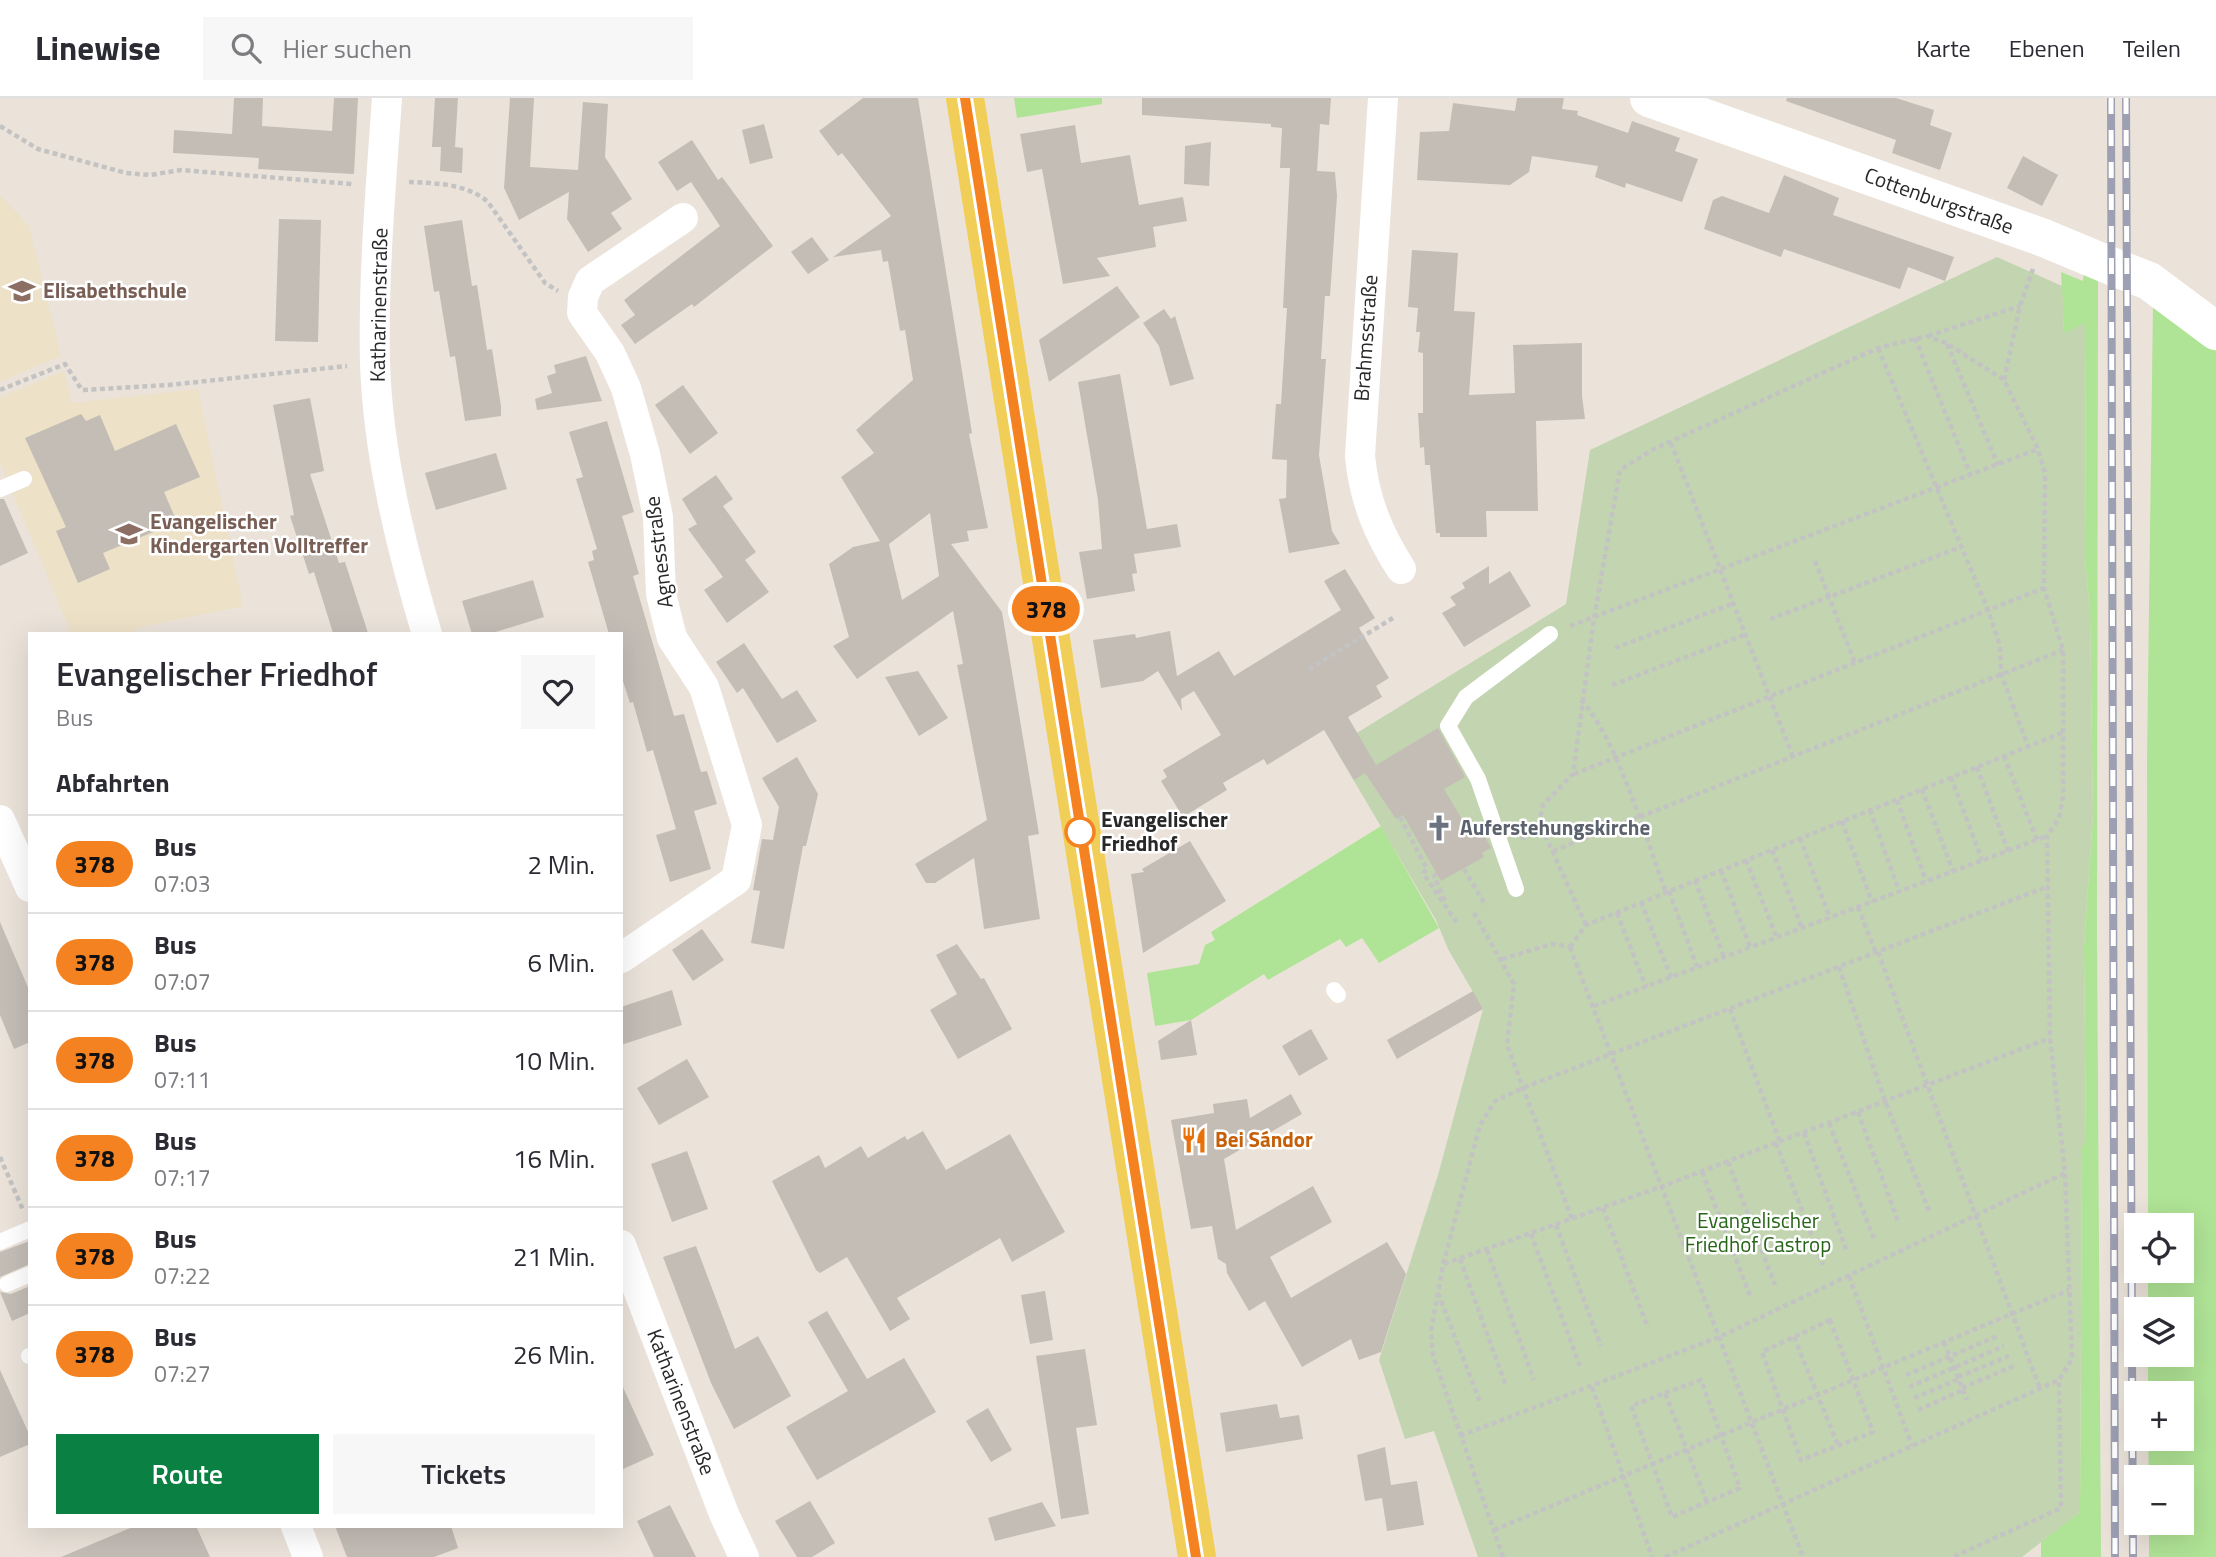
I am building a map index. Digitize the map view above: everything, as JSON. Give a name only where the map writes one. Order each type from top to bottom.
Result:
[{"type":"main road","points":[[965,98],[1196,1557]]},
{"type":"street","name":"Katharinenstraße","points":[[387,98],[381,183],[375,363],[383,443],[410,578],[426,632]]},
{"type":"street","name":"Brahmsstraße","points":[[1383,98],[1360,456],[1367,501],[1378,534],[1401,569]]},
{"type":"street","name":"Cottenburgstraße","points":[[1649,98],[2043,238],[2149,281],[2216,331]]},
{"type":"street","points":[[583,297],[590,281],[683,218]]},
{"type":"street","name":"Agnesstraße","points":[[583,297],[582,313],[610,353],[626,388],[645,454],[658,517],[661,594],[671,638],[704,687],[747,825],[736,880],[623,957]]},
{"type":"street","points":[[2,829],[28,883]]},
{"type":"street","name":"Katharinenstraße","points":[[623,1250],[724,1514],[744,1557]]},
{"type":"street","points":[[297,1528],[308,1557]]},
{"type":"lane","points":[[0,489],[24,479]]},
{"type":"lane","points":[[1516,889],[1478,779],[1448,726],[1466,697],[1550,634]]},
{"type":"lane","points":[[0,1242],[27,1222]]},
{"type":"lane","points":[[7,1284],[28,1275]]},
{"type":"path","points":[[0,127],[38,149],[126,173],[150,175],[181,170],[381,183],[439,184],[478,193],[488,202],[545,283],[556,291],[583,297]]},
{"type":"path","points":[[2004,380],[2020,306],[2043,238]]},
{"type":"path","points":[[1573,774],[1581,700],[1620,470],[1671,443],[1878,348],[1927,336],[2020,306]]},
{"type":"path","points":[[1594,1006],[2047,836],[2059,818],[2064,732],[2063,650],[2044,588],[2045,473],[2038,449],[2004,380],[1946,343],[1927,336]]},
{"type":"path","points":[[1915,338],[1971,475]]},
{"type":"path","points":[[1946,343],[1998,466]]},
{"type":"path","points":[[1878,348],[1987,610],[2000,646],[2001,674],[2028,746]]},
{"type":"path","points":[[0,390],[65,364],[82,390],[169,385],[375,363]]},
{"type":"path","points":[[1671,443],[1772,697],[1793,757]]},
{"type":"path","points":[[1594,618],[2038,449]]},
{"type":"path","points":[[1770,619],[1961,547]]},
{"type":"path","points":[[1815,561],[1855,663]]},
{"type":"path","points":[[1586,925],[1539,822],[1543,805],[1573,774],[2044,588]]},
{"type":"path","points":[[1615,648],[1735,603]]},
{"type":"path","points":[[1308,669],[1392,618]]},
{"type":"path","points":[[1612,685],[1747,634]]},
{"type":"path","points":[[1553,851],[2063,650]]},
{"type":"path","points":[[1581,700],[1589,708],[1614,756],[1697,967]]},
{"type":"path","points":[[1570,947],[1586,925],[2064,732]]},
{"type":"path","points":[[2004,756],[2037,840]]},
{"type":"path","points":[[1977,767],[2008,851]]},
{"type":"path","points":[[1951,777],[1982,860]]},
{"type":"path","points":[[1922,789],[1953,871]]},
{"type":"path","points":[[1896,799],[1926,881]]},
{"type":"path","points":[[1870,810],[1899,891]]},
{"type":"path","points":[[1400,817],[1427,869],[1423,873],[1438,900],[1446,903]]},
{"type":"path","points":[[1842,821],[1872,902]]},
{"type":"path","points":[[1954,1557],[2061,1508],[2059,1380],[2071,1359],[2065,1173],[2050,1038],[2047,836]]},
{"type":"path","points":[[1800,838],[1830,918]]},
{"type":"path","points":[[1772,850],[1802,928]]},
{"type":"path","points":[[1746,860],[1777,938]]},
{"type":"path","points":[[1464,869],[1486,906]]},
{"type":"path","points":[[1721,870],[1750,947]]},
{"type":"path","points":[[1437,874],[1434,876],[1457,923]]},
{"type":"path","points":[[1695,880],[1724,957]]},
{"type":"path","points":[[1503,1557],[1431,1343],[1443,1265],[1480,1125],[1495,1101],[1525,1087],[2049,886]]},
{"type":"path","points":[[1641,902],[1671,977]]},
{"type":"path","points":[[1858,906],[2039,1389]]},
{"type":"path","points":[[1475,912],[1514,984],[1507,1045],[1573,1219]]},
{"type":"path","points":[[1617,912],[1646,987]]},
{"type":"path","points":[[1502,959],[1552,944],[1570,947]]},
{"type":"path","points":[[1570,947],[1803,1557]]},
{"type":"path","points":[[1839,967],[1885,1101],[1930,1213]]},
{"type":"path","points":[[1730,1009],[1823,1265]]},
{"type":"path","points":[[1443,1265],[1702,1172],[2050,1038]]},
{"type":"path","points":[[1858,1112],[1899,1224]]},
{"type":"path","points":[[1829,1123],[1874,1239]]},
{"type":"path","points":[[1804,1133],[1847,1252]]},
{"type":"path","points":[[0,1157],[27,1222]]},
{"type":"path","points":[[1728,1162],[1775,1285]]},
{"type":"path","points":[[1702,1172],[1751,1298]]},
{"type":"path","points":[[1461,1436],[1719,1337],[2065,1173]]},
{"type":"path","points":[[1603,1208],[1648,1328]]},
{"type":"path","points":[[1556,1225],[1601,1346]]},
{"type":"path","points":[[1531,1234],[1580,1366]]},
{"type":"path","points":[[1487,1250],[1534,1380]]},
{"type":"path","points":[[1460,1259],[1506,1386]]},
{"type":"path","points":[[1849,1276],[1912,1446]]},
{"type":"path","points":[[1494,1530],[2069,1290]]},
{"type":"path","points":[[1438,1292],[1480,1402]]},
{"type":"path","points":[[1830,1320],[1854,1379],[1873,1432],[1801,1460],[1762,1352],[1830,1320]]},
{"type":"path","points":[[1906,1375],[2000,1335]]},
{"type":"path","points":[[1794,1337],[1838,1445]]},
{"type":"path","points":[[1944,1342],[1967,1400]]},
{"type":"path","points":[[1909,1387],[2004,1346]]},
{"type":"path","points":[[1914,1398],[2009,1356]]},
{"type":"path","points":[[1918,1409],[2014,1366]]},
{"type":"path","points":[[1701,1380],[1722,1434],[1740,1488],[1672,1517],[1631,1406],[1701,1380]]},
{"type":"path","points":[[1665,1557],[2059,1380]]},
{"type":"path","points":[[1592,1387],[1652,1557]]},
{"type":"path","points":[[1665,1393],[1707,1502]]},
{"type":"shaded area","name":"Elisabethschule","points":[[0,195],[29,226],[61,356],[0,382]]},
{"type":"shaded area","name":"Evangelischer Kindergarten Volltreffer","points":[[64,371],[72,403],[198,389],[243,606],[146,626],[131,632],[71,632],[0,463],[0,397]]},
{"type":"green space","points":[[1014,98],[1102,98],[1102,104],[1017,118]]},
{"type":"green space","name":"Evangelischer Friedhof Castrop","points":[[1997,257],[2062,286],[2064,333],[2086,323],[2085,560],[2090,612],[2093,815],[2084,946],[2086,1143],[2082,1146],[2080,1512],[2022,1557],[1478,1557],[1434,1431],[1405,1439],[1379,1360],[1438,1175],[1483,1009],[1448,949],[1436,920],[1334,747],[1566,604],[1590,450]]},
{"type":"green space","points":[[2061,272],[2083,281],[2084,272],[2098,278],[2097,938],[2101,1557],[2041,1557],[2041,1542],[2080,1512],[2082,1146],[2086,1143],[2084,946],[2093,815],[2090,612],[2085,560],[2086,324],[2064,334]]},
{"type":"green space","points":[[2153,303],[2216,351],[2216,1557],[2149,1557],[2149,1535],[2194,1535],[2194,1465],[2149,1465],[2148,1451],[2194,1451],[2194,1381],[2148,1381],[2148,1367],[2194,1367],[2194,1297],[2148,1297],[2148,1283],[2194,1283],[2194,1213],[2148,1213],[2147,762]]},
{"type":"green space","points":[[1381,826],[1439,928],[1379,963],[1362,938],[1346,947],[1340,939],[1268,980],[1264,974],[1191,1020],[1155,1026],[1147,973],[1199,964],[1205,945],[1215,940],[1211,932]]},
{"type":"building","points":[[234,98],[263,98],[262,126],[332,131],[334,98],[358,98],[354,174],[258,169],[259,158],[173,153],[174,130],[232,134]]},
{"type":"building","points":[[435,98],[458,98],[455,147],[463,148],[462,173],[440,171],[441,147],[432,147]]},
{"type":"building","points":[[510,98],[534,98],[530,167],[578,170],[583,102],[608,104],[605,157],[632,199],[611,213],[622,229],[588,252],[567,219],[569,192],[519,220],[504,188]]},
{"type":"building","points":[[863,98],[918,98],[972,433],[969,434],[988,528],[967,531],[969,541],[951,544],[1002,612],[1039,834],[1028,836],[1040,919],[984,929],[974,858],[935,883],[926,883],[915,864],[987,820],[957,665],[963,664],[953,611],[857,679],[833,646],[849,637],[829,564],[853,547],[880,541],[841,477],[874,453],[856,430],[913,380],[905,330],[900,331],[888,261],[883,262],[881,250],[833,257],[891,216],[842,153],[838,156],[819,131]],"holes":[[[930,513],[939,576],[902,600],[889,544]]]},
{"type":"building","points":[[1142,98],[1331,98],[1329,125],[1320,124],[1317,171],[1335,172],[1337,196],[1330,296],[1325,296],[1321,359],[1326,359],[1319,455],[1332,531],[1340,544],[1289,553],[1279,499],[1286,498],[1287,460],[1272,459],[1276,404],[1281,404],[1287,308],[1283,308],[1290,168],[1280,168],[1282,128],[1271,127],[1271,124],[1142,115]]},
{"type":"building","points":[[1517,98],[1564,98],[1562,109],[1578,111],[1577,115],[1628,133],[1632,121],[1680,138],[1675,151],[1698,159],[1682,202],[1626,183],[1625,188],[1595,177],[1598,166],[1532,156],[1529,172],[1510,185],[1417,180],[1420,132],[1449,131],[1453,103],[1515,111]]},
{"type":"building","points":[[1787,98],[1896,98],[1934,110],[1930,125],[1952,133],[1940,170],[1892,153],[1896,140],[1786,101]]},
{"type":"building","points":[[764,124],[773,158],[750,164],[742,130]]},
{"type":"building","points":[[1075,125],[1081,163],[1130,155],[1139,205],[1183,197],[1187,221],[1153,227],[1156,247],[1097,258],[1110,276],[1063,284],[1042,169],[1027,172],[1020,134]]},
{"type":"building","points":[[692,140],[718,180],[722,177],[773,246],[694,307],[692,304],[635,344],[621,325],[635,315],[624,300],[720,226],[691,182],[677,191],[658,162]]},
{"type":"building","points":[[1211,142],[1209,186],[1184,184],[1185,146]]},
{"type":"building","points":[[2023,156],[2058,175],[2042,206],[2007,188]]},
{"type":"building","points":[[1784,175],[1839,198],[1833,215],[1954,257],[1945,281],[1908,267],[1900,289],[1784,249],[1781,257],[1704,229],[1713,200],[1722,196],[1769,213]]},
{"type":"building","points":[[279,219],[321,220],[318,342],[275,341]]},
{"type":"building","points":[[462,220],[472,286],[477,285],[487,350],[492,349],[501,406],[501,416],[465,421],[455,356],[450,357],[439,291],[434,292],[424,226]]},
{"type":"building","points":[[812,237],[829,260],[808,274],[791,252]]},
{"type":"building","points":[[1412,250],[1458,253],[1454,311],[1475,312],[1469,395],[1515,393],[1513,345],[1582,343],[1585,419],[1536,421],[1538,511],[1486,511],[1487,537],[1440,537],[1440,533],[1436,533],[1430,465],[1425,465],[1424,447],[1420,448],[1418,413],[1423,413],[1423,353],[1418,352],[1418,308],[1408,307]]},
{"type":"building","points":[[1117,286],[1140,317],[1049,382],[1039,340]]},
{"type":"building","points":[[1164,309],[1171,319],[1175,316],[1194,379],[1170,386],[1159,346],[1143,323]]},
{"type":"building","points":[[586,356],[602,401],[537,410],[535,399],[552,393],[547,376],[556,373],[554,365]]},
{"type":"building","points":[[1120,374],[1147,529],[1177,524],[1181,547],[1134,554],[1137,573],[1132,574],[1135,591],[1087,599],[1079,552],[1102,549],[1098,500],[1078,382]]},
{"type":"building","points":[[683,385],[718,433],[690,454],[655,405]]},
{"type":"building","points":[[310,398],[324,471],[310,474],[339,563],[345,562],[368,632],[333,632],[314,572],[309,574],[290,516],[294,515],[273,405]]},
{"type":"building","points":[[81,414],[86,421],[100,415],[115,451],[176,424],[200,477],[164,492],[177,522],[103,553],[110,569],[78,583],[56,531],[66,527],[25,438]]},
{"type":"building","points":[[607,421],[634,512],[622,516],[639,574],[633,576],[674,716],[684,714],[701,772],[707,771],[717,804],[694,811],[711,869],[670,882],[656,835],[676,829],[653,750],[647,752],[633,702],[630,703],[623,681],[623,632],[608,632],[588,562],[594,560],[592,551],[597,549],[576,479],[583,477],[569,432]]},
{"type":"building","points":[[496,453],[507,489],[436,510],[425,473]]},
{"type":"building","points":[[716,475],[733,499],[723,506],[756,552],[745,560],[769,592],[727,623],[704,590],[723,577],[688,529],[697,524],[682,499]]},
{"type":"building","points":[[0,499],[4,499],[28,553],[0,566]]},
{"type":"building","points":[[1489,566],[1489,584],[1510,571],[1531,606],[1464,647],[1442,613],[1456,605],[1450,597],[1465,588],[1462,583]]},
{"type":"building","points":[[1345,569],[1375,618],[1359,628],[1389,678],[1376,686],[1382,697],[1348,717],[1376,765],[1438,728],[1465,777],[1444,789],[1469,831],[1479,825],[1491,848],[1482,853],[1484,857],[1441,881],[1403,815],[1396,819],[1365,773],[1354,780],[1324,730],[1267,765],[1264,759],[1223,783],[1227,790],[1183,817],[1161,781],[1167,777],[1163,770],[1221,735],[1194,691],[1181,699],[1182,711],[1158,671],[1143,681],[1101,688],[1093,640],[1135,634],[1136,638],[1170,631],[1177,676],[1219,651],[1234,676],[1341,610],[1324,581]]},
{"type":"building","points":[[533,580],[544,617],[495,632],[471,632],[462,601]]},
{"type":"building","points":[[744,643],[782,699],[797,690],[817,721],[777,743],[743,688],[737,693],[716,662]]},
{"type":"building","points":[[918,671],[948,718],[919,736],[885,677]]},
{"type":"building","points":[[797,757],[818,794],[806,846],[803,846],[784,949],[751,943],[760,891],[753,890],[762,839],[773,840],[779,807],[762,778]]},
{"type":"building","points":[[1190,841],[1226,901],[1143,953],[1131,874],[1144,872],[1142,869]]},
{"type":"building","points":[[0,922],[28,987],[28,1043],[14,1049],[0,1015]]},
{"type":"building","points":[[702,929],[724,960],[693,981],[672,950]]},
{"type":"building","points":[[957,944],[981,979],[984,978],[1012,1029],[958,1059],[930,1010],[957,994],[936,955]]},
{"type":"building","points":[[672,990],[682,1025],[623,1044],[623,1006]]},
{"type":"building","points":[[1473,991],[1483,1009],[1397,1059],[1387,1040]]},
{"type":"building","points":[[1191,1020],[1197,1055],[1161,1060],[1158,1041]]},
{"type":"building","points":[[1311,1029],[1328,1059],[1299,1076],[1282,1046]]},
{"type":"building","points":[[687,1059],[709,1097],[659,1125],[637,1088]]},
{"type":"building","points":[[1291,1094],[1302,1114],[1224,1159],[1236,1230],[1313,1186],[1332,1222],[1270,1257],[1291,1298],[1387,1242],[1406,1274],[1381,1352],[1359,1360],[1351,1339],[1302,1367],[1265,1301],[1249,1311],[1227,1273],[1226,1264],[1218,1259],[1212,1226],[1191,1229],[1171,1120],[1214,1113],[1213,1104],[1247,1099],[1250,1118]]},
{"type":"building","points":[[923,1131],[946,1170],[1010,1134],[1065,1232],[1012,1262],[1000,1238],[897,1298],[910,1319],[890,1331],[847,1257],[820,1273],[816,1270],[772,1181],[819,1155],[825,1168],[861,1146],[868,1158],[905,1136],[907,1140]]},
{"type":"building","points":[[687,1151],[708,1209],[672,1222],[651,1164]]},
{"type":"building","points":[[28,1242],[28,1265],[0,1277],[0,1252]]},
{"type":"building","points":[[696,1246],[735,1349],[758,1336],[791,1396],[734,1429],[711,1383],[663,1257]]},
{"type":"building","points":[[28,1287],[28,1314],[12,1321],[0,1292],[11,1294]]},
{"type":"building","points":[[1045,1291],[1053,1340],[1030,1344],[1021,1295]]},
{"type":"building","points":[[827,1311],[867,1379],[904,1358],[936,1412],[817,1480],[786,1427],[848,1391],[808,1322]]},
{"type":"building","points":[[1085,1349],[1097,1425],[1076,1428],[1089,1514],[1061,1519],[1036,1356]]},
{"type":"building","points":[[0,1370],[28,1432],[28,1445],[0,1457]]},
{"type":"building","points":[[623,1387],[654,1455],[623,1469]]},
{"type":"building","points":[[1277,1404],[1280,1418],[1299,1415],[1303,1439],[1226,1452],[1220,1413]]},
{"type":"building","points":[[988,1408],[1012,1450],[991,1462],[966,1421]]},
{"type":"building","points":[[1385,1447],[1391,1485],[1417,1481],[1424,1525],[1387,1531],[1382,1498],[1365,1501],[1357,1455]]},
{"type":"building","points":[[810,1501],[835,1543],[812,1557],[797,1557],[775,1521]]},
{"type":"building","points":[[1042,1502],[1056,1526],[995,1541],[988,1518]]},
{"type":"building","points":[[670,1505],[696,1557],[654,1557],[637,1521]]},
{"type":"building","points":[[130,1528],[197,1528],[210,1557],[61,1557]]},
{"type":"building","points":[[336,1528],[452,1528],[458,1548],[434,1557],[347,1557]]},
{"type":"railway","points":[[2111,98],[2115,1557]]},
{"type":"railway","points":[[2126,98],[2133,1557]]},
{"type":"bus line","name":"378","points":[[965,98],[1196,1557]]},
{"type":"place","name":"Elisabethschule","points":[[22,291]]},
{"type":"place","name":"Evangelischer Kindergarten Volltreffer","points":[[129,534]]},
{"type":"place","name":"Auferstehungskirche","points":[[1439,828]]},
{"type":"place","name":"Evangelischer Friedhof","points":[[1080,832]]},
{"type":"place","name":"Bei Sándor","points":[[1194,1140]]}]
